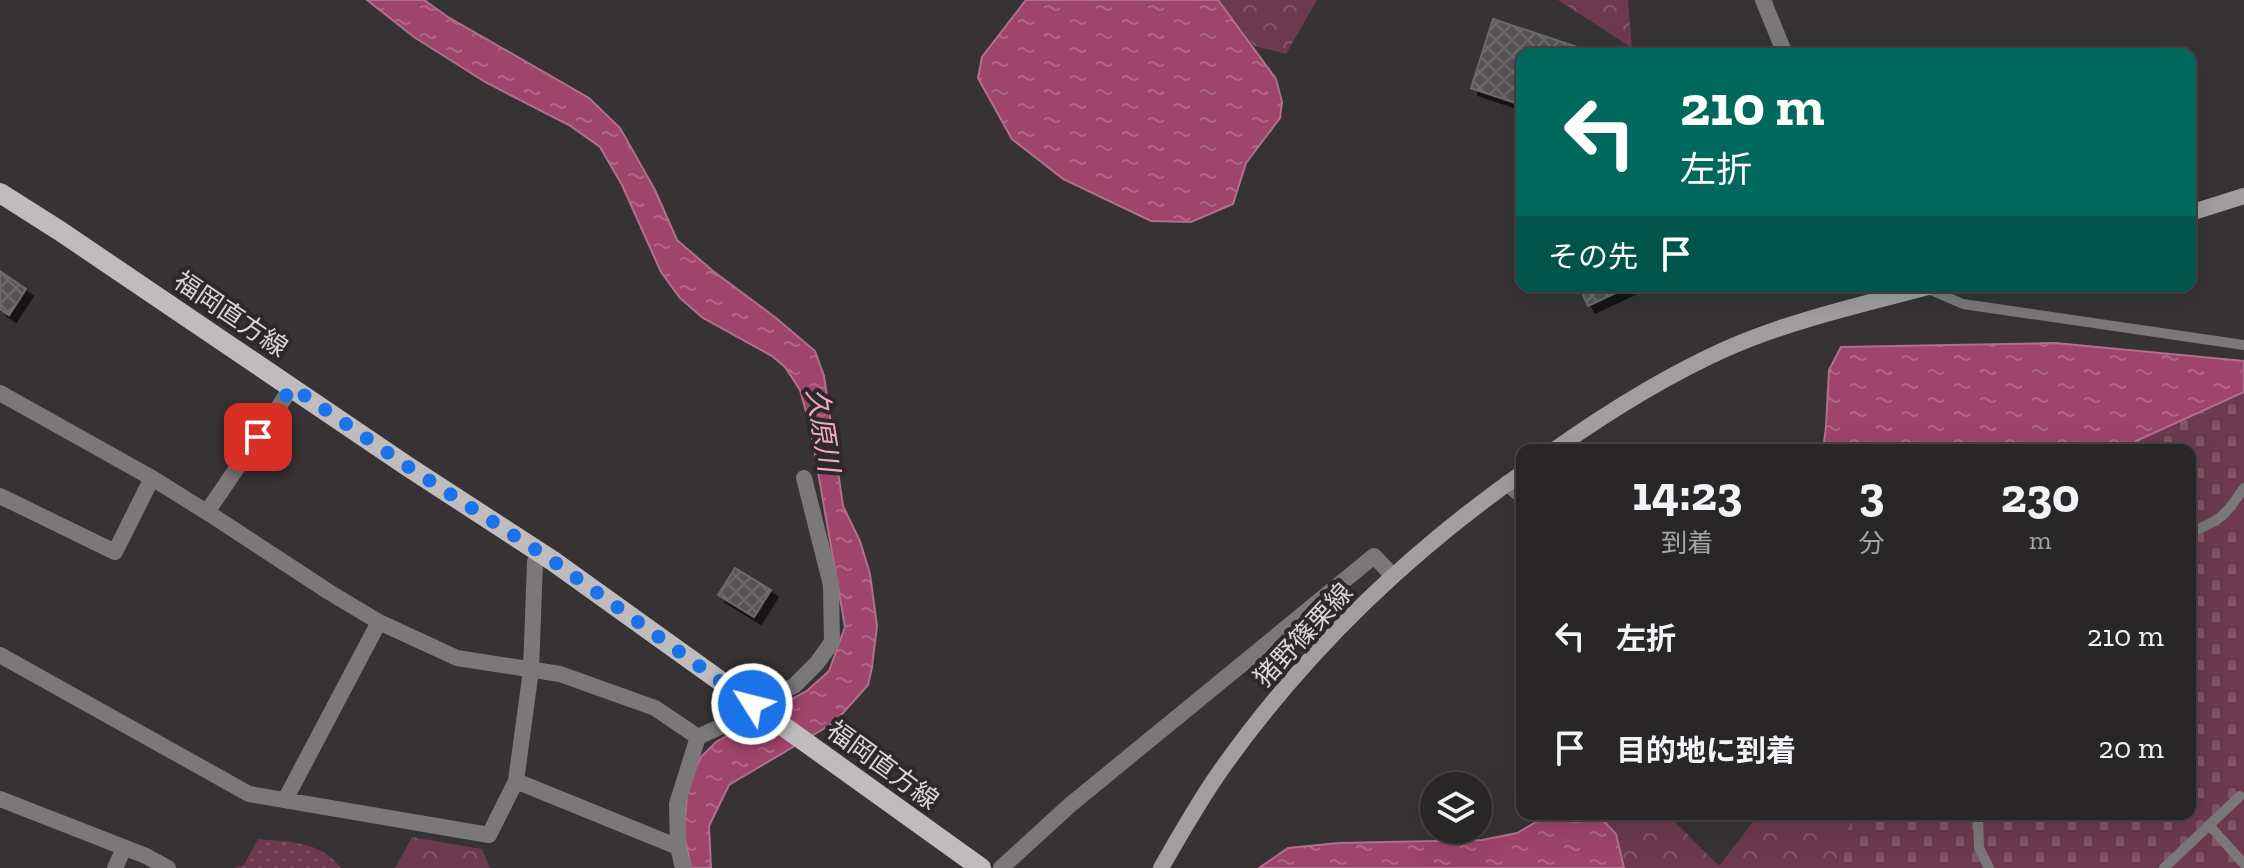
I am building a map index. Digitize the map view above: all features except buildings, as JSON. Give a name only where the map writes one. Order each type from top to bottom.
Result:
[{"type":"main road","name":"福岡直方線","points":[[0,193],[540,553],[981,868]]},
{"type":"main road","points":[[2196,211],[2244,196]]},
{"type":"main road","points":[[1563,444],[1639,395],[1728,348],[1889,292]]},
{"type":"main road","name":"猪野篠栗線","points":[[1161,868],[1220,770],[1276,699],[1331,637],[1393,576],[1469,510],[1516,477]]},
{"type":"street","points":[[1763,0],[1783,48]]},
{"type":"street","points":[[207,512],[292,387]]},
{"type":"street","points":[[0,393],[152,478],[379,622],[457,658],[560,674],[655,708],[698,737]]},
{"type":"street","points":[[0,496],[115,552],[152,478]]},
{"type":"street","points":[[683,868],[678,847],[677,804],[698,737],[794,686],[832,642],[831,585],[804,478]]},
{"type":"street","points":[[1507,483],[1516,491]]},
{"type":"street","points":[[0,655],[249,794],[489,835],[516,781],[531,670],[535,562],[540,553]]},
{"type":"street","points":[[1001,868],[1070,805],[1374,556],[1393,576]]},
{"type":"street","points":[[285,800],[379,622]]},
{"type":"street","points":[[516,781],[678,847]]},
{"type":"street","points":[[0,799],[146,856],[168,868]]},
{"type":"street","points":[[115,868],[124,848]]},
{"type":"lane","points":[[1939,292],[1963,304],[2244,345]]},
{"type":"lane","points":[[2196,530],[2226,514],[2244,488]]},
{"type":"lane","points":[[2164,868],[2240,796]]},
{"type":"lane","points":[[1978,820],[1979,848],[1989,868]]},
{"type":"lane","points":[[2209,825],[2244,864]]},
{"type":"green space","points":[[1218,0],[1317,0],[1286,54],[1254,46]]},
{"type":"green space","points":[[1558,0],[1628,0],[1632,48]]},
{"type":"green space","points":[[2244,390],[2244,868],[1838,868],[1837,849],[1853,820],[2196,820],[2196,444],[2134,444]]},
{"type":"green space","points":[[1603,820],[1673,820],[1719,866],[1754,820],[1853,820],[1837,849],[1838,868],[1624,868],[1616,834]]},
{"type":"green space","points":[[412,837],[482,849],[490,868],[395,868]]},
{"type":"green space","points":[[258,839],[304,844],[324,852],[341,868],[234,868],[244,865]]},
{"type":"water","name":"久原川","points":[[367,0],[424,0],[589,98],[620,128],[655,190],[677,240],[815,351],[824,376],[843,506],[860,541],[870,574],[877,626],[872,667],[868,685],[835,722],[729,785],[709,826],[711,868],[691,868],[684,834],[687,796],[701,757],[716,742],[808,690],[829,671],[845,627],[810,426],[800,390],[785,367],[772,356],[703,318],[680,298],[661,272],[622,185],[600,147],[569,125],[485,82],[414,37]]},
{"type":"water","points":[[1026,0],[1218,0],[1276,79],[1282,102],[1280,118],[1246,163],[1233,204],[1191,222],[1151,221],[1063,179],[1012,139],[978,78],[982,57]]},
{"type":"water","points":[[2055,343],[2244,361],[2244,392],[2135,444],[1824,444],[1829,370],[1841,347]]},
{"type":"water","points":[[1540,820],[1603,820],[1616,834],[1624,868],[1259,868],[1288,848],[1339,843],[1420,841],[1420,844],[1492,844],[1492,838],[1517,833]]},
{"type":"route","points":[[258,437],[292,387],[553,561],[752,704]]}]
